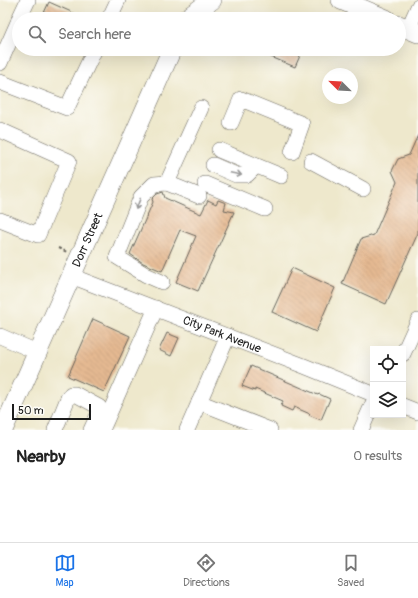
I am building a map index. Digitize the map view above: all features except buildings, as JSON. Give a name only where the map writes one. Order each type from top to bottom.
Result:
[{"type":"main road","points":[[187,12],[188,0]]},
{"type":"main road","points":[[189,12],[195,0]]},
{"type":"main road","points":[[196,12],[212,0]]},
{"type":"main road","points":[[341,0],[369,12]]},
{"type":"main road","name":"Dorr Street","points":[[3,430],[169,56]]},
{"type":"street","points":[[22,12],[28,0]]},
{"type":"street","points":[[112,12],[118,0]]},
{"type":"street","points":[[408,29],[418,7]]},
{"type":"street","points":[[0,63],[12,35]]},
{"type":"street","points":[[0,82],[67,108],[92,56]]},
{"type":"street","points":[[231,123],[241,98],[302,124],[292,152]]},
{"type":"street","points":[[167,183],[200,108]]},
{"type":"street","points":[[0,130],[69,161],[38,235],[0,220]]},
{"type":"street","points":[[219,150],[281,176]]},
{"type":"street","points":[[311,161],[363,190]]},
{"type":"street","points":[[213,165],[236,175],[247,175],[256,166]]},
{"type":"street","points":[[162,282],[146,275],[117,257],[141,197],[154,184],[167,183],[202,190],[265,209]]},
{"type":"street","name":"City Park Avenue","points":[[71,276],[228,336],[370,393]]},
{"type":"street","points":[[102,430],[156,308]]},
{"type":"street","points":[[406,347],[418,320]]},
{"type":"street","points":[[0,336],[37,352]]},
{"type":"street","points":[[187,430],[228,336]]},
{"type":"street","points":[[55,430],[68,398],[71,394],[75,394],[96,404],[99,407],[100,413],[91,430]]},
{"type":"street","points":[[199,402],[270,430]]},
{"type":"street","points":[[406,407],[418,412]]},
{"type":"street","points":[[361,430],[370,410]]},
{"type":"path","points":[[58,248],[67,252]]}]
